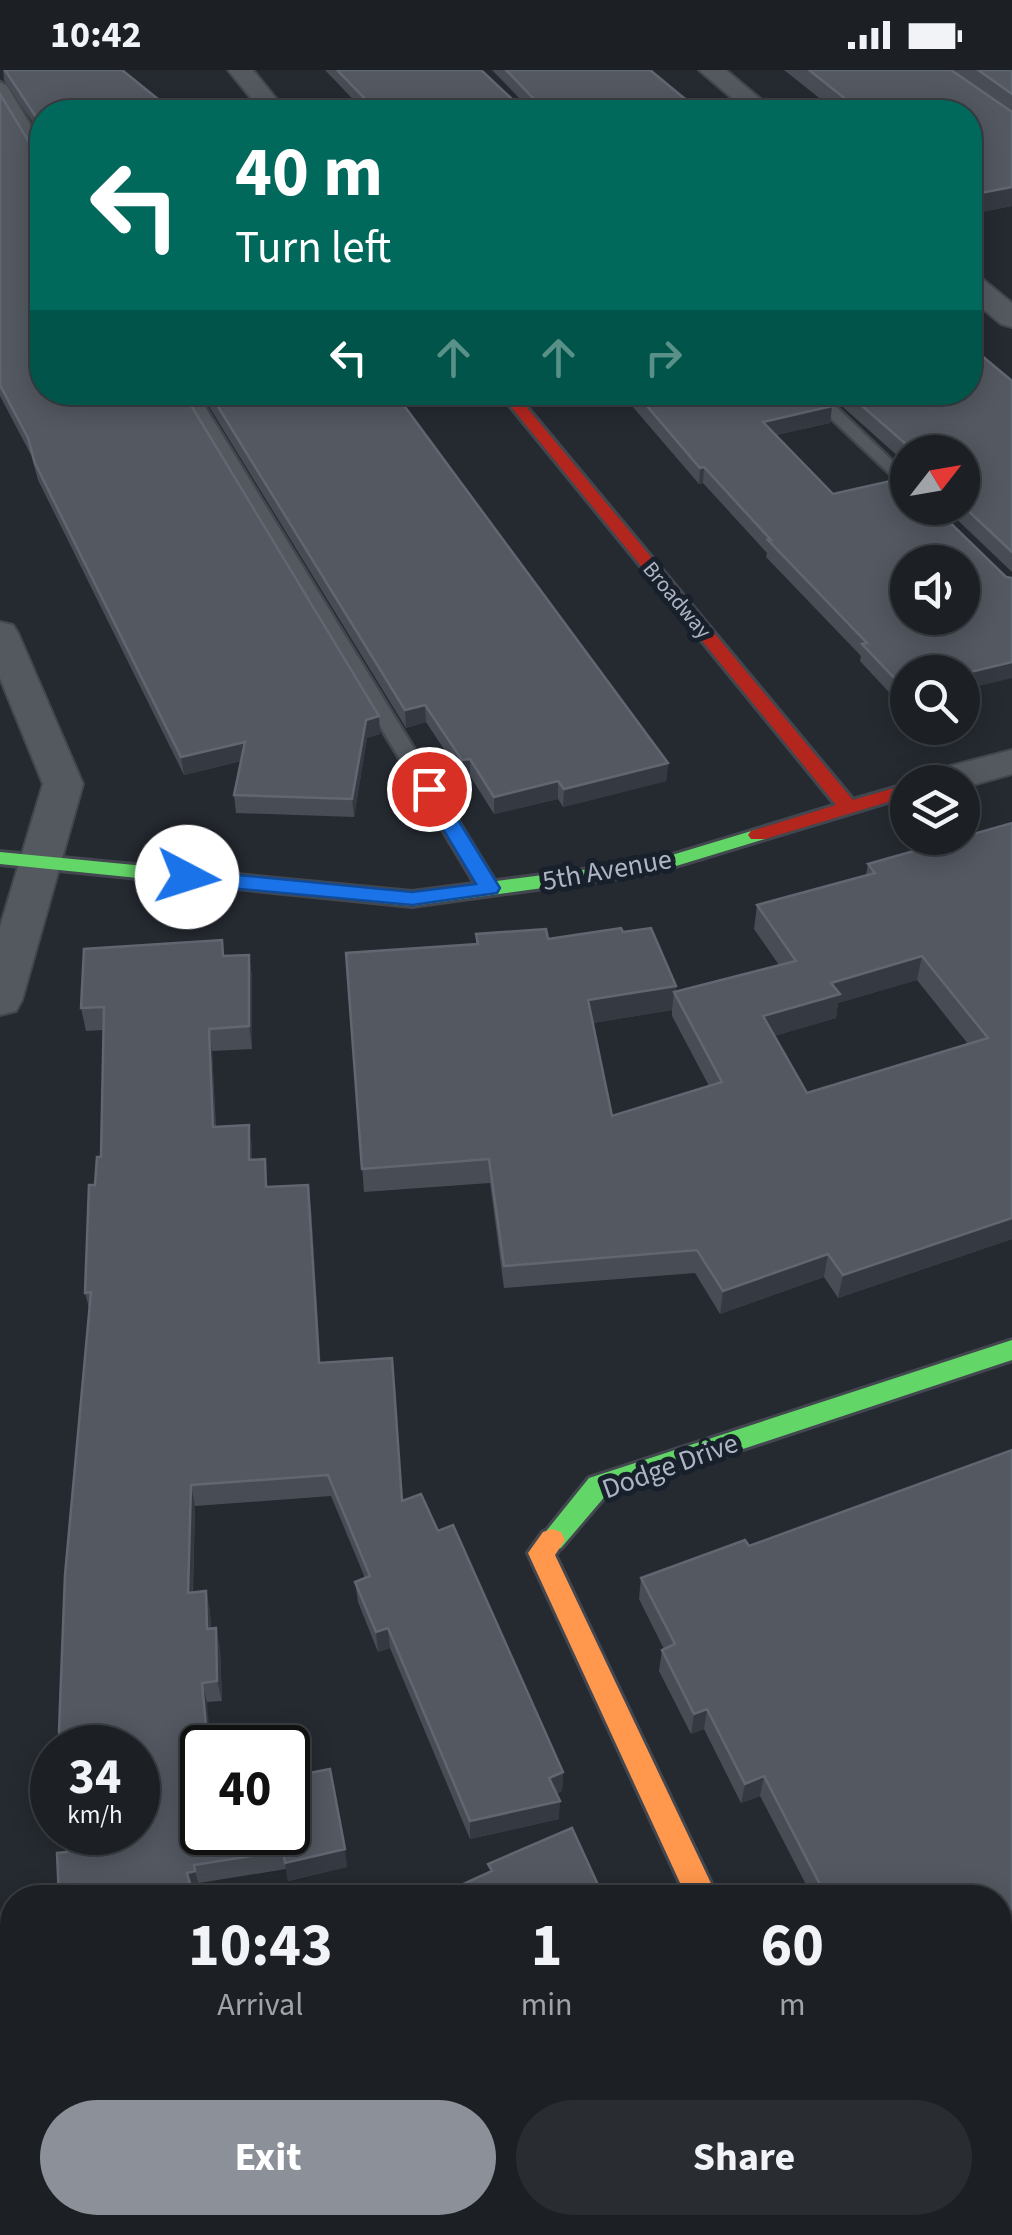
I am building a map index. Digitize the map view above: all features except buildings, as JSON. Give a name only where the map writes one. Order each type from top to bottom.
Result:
[{"type":"street","points":[[240,70],[265,100]]},
{"type":"street","points":[[712,70],[748,100]]},
{"type":"street","points":[[982,293],[1012,318]]},
{"type":"street","name":"Broadway","points":[[517,405],[848,807]]},
{"type":"street","points":[[0,633],[63,784],[18,860],[0,1000]]},
{"type":"street","points":[[980,771],[1012,762]]},
{"type":"street","name":"5th Avenue","points":[[18,860],[412,899],[653,867],[890,795]]},
{"type":"street","name":"Dodge Drive","points":[[697,1885],[541,1553],[598,1486],[1012,1350]]},
{"type":"lane","points":[[0,86],[30,136]]},
{"type":"lane","points":[[195,405],[490,888]]},
{"type":"lane","points":[[824,405],[890,469]]},
{"type":"traffic: fast","points":[[0,858],[412,899],[653,867],[758,835]]},
{"type":"traffic: fast","points":[[552,1540],[598,1486],[1012,1350]]},
{"type":"traffic: slow","points":[[552,1540],[541,1553],[697,1885]]},
{"type":"traffic: jam","points":[[517,405],[848,807]]},
{"type":"traffic: jam","points":[[758,835],[890,795]]},
{"type":"route","points":[[187,877],[412,899],[490,888],[429,789]]}]
